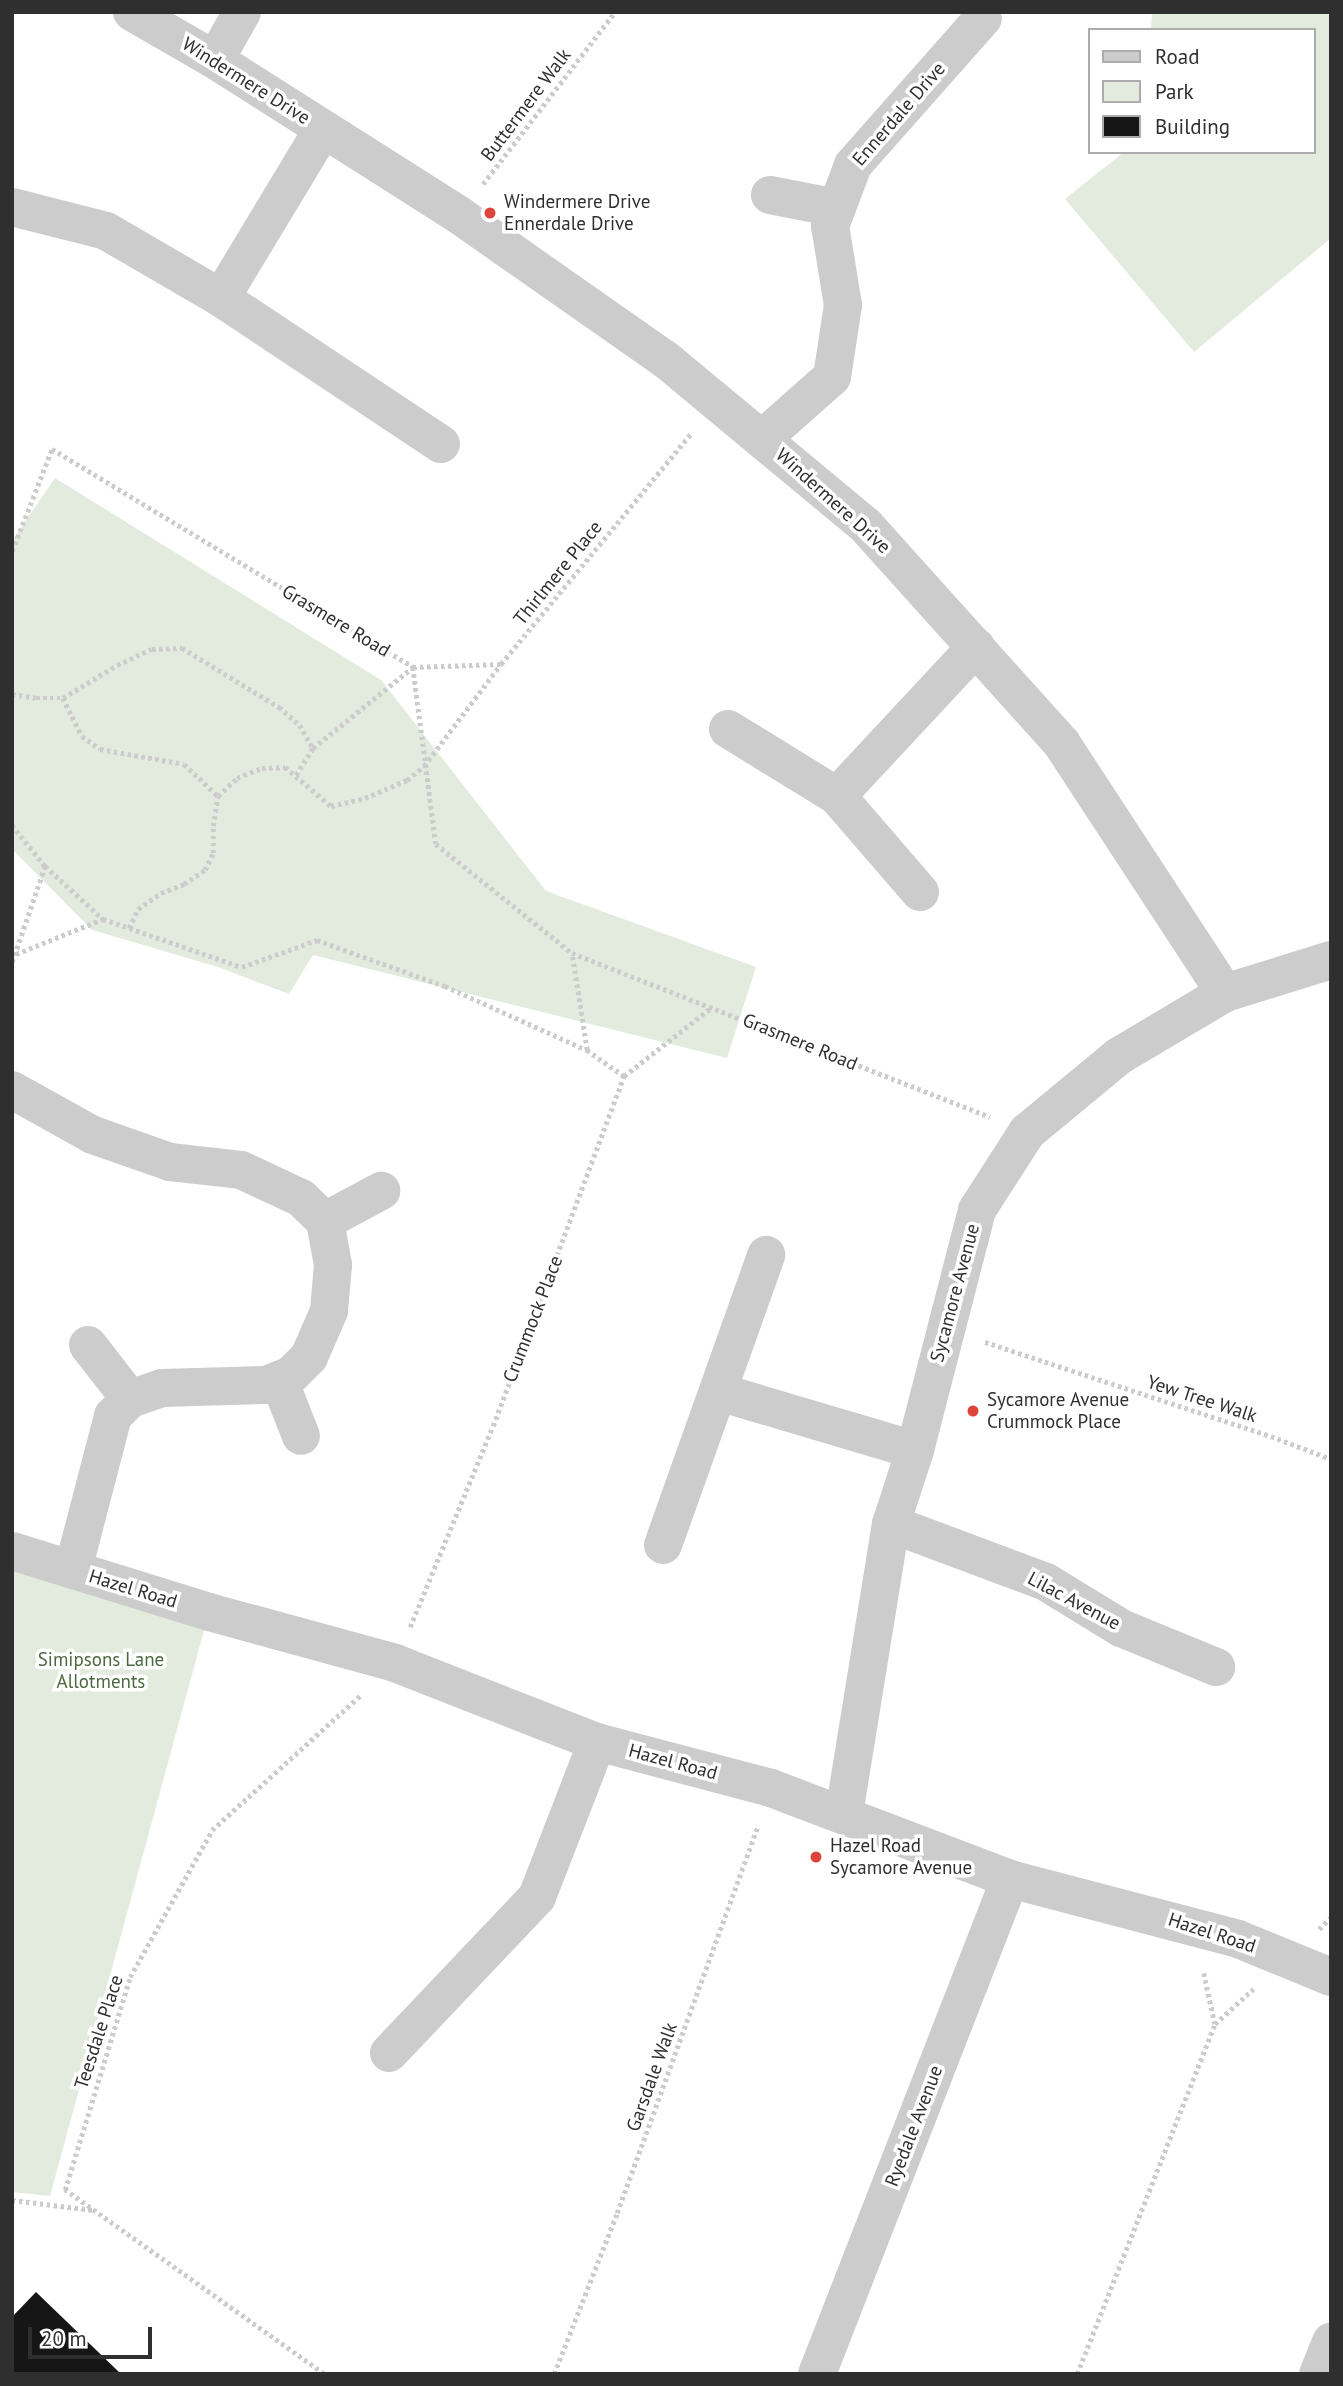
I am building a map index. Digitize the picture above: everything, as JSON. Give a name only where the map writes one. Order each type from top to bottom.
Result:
[{"type":"street","name":"Windermere Drive","points":[[132,12],[215,60],[460,215],[665,359],[866,526],[1062,744],[1226,993]]},
{"type":"street","points":[[215,60],[242,12]]},
{"type":"street","name":"Ennerdale Drive","points":[[762,438],[832,377],[843,305],[830,226],[853,165],[983,18]]},
{"type":"street","name":"Windermere Drive","points":[[221,298],[323,129]]},
{"type":"street","points":[[771,195],[837,208]]},
{"type":"street","points":[[12,207],[106,231],[221,298],[441,444]]},
{"type":"street","points":[[836,796],[976,647]]},
{"type":"street","points":[[728,729],[836,796],[920,892]]},
{"type":"street","name":"Sycamore Avenue","points":[[844,1814],[891,1524],[915,1450],[944,1329],[977,1210],[1027,1132],[1119,1056],[1226,993],[1331,960]]},
{"type":"street","points":[[12,1090],[93,1135],[170,1162],[242,1170],[302,1198],[325,1221],[333,1265],[329,1311],[309,1357],[291,1375],[266,1385],[162,1388],[130,1399],[113,1416],[73,1570]]},
{"type":"street","points":[[325,1221],[381,1191]]},
{"type":"street","points":[[663,1545],[766,1255]]},
{"type":"street","points":[[88,1345],[130,1399]]},
{"type":"street","points":[[279,1380],[301,1436]]},
{"type":"street","points":[[719,1392],[915,1450]]},
{"type":"street","name":"Lilac Avenue","points":[[891,1524],[1046,1582],[1121,1628],[1216,1667]]},
{"type":"street","name":"Hazel Road","points":[[12,1551],[395,1663],[597,1742],[771,1788],[1010,1879],[1238,1939],[1331,1978]]},
{"type":"street","points":[[389,2053],[537,1897],[597,1742]]},
{"type":"street","name":"Ryedale Avenue","points":[[817,2374],[1010,1879]]},
{"type":"street","points":[[1318,2374],[1331,2341]]},
{"type":"path","name":"Buttermere Walk","points":[[460,215],[615,12]]},
{"type":"path","name":"Thirlmere Place","points":[[296,775],[308,784],[321,801],[331,806],[365,798],[407,780],[424,766],[501,664],[717,401]]},
{"type":"path","name":"Grasmere Road","points":[[12,551],[52,449],[413,667],[436,844],[572,953],[1027,1132]]},
{"type":"path","points":[[12,694],[36,698],[63,698],[117,665],[152,649],[183,648],[279,707],[300,725],[313,748]]},
{"type":"path","points":[[129,928],[138,909],[161,893],[184,884],[205,870],[213,853],[213,826],[218,796],[237,778],[262,768],[285,767],[296,775],[313,748],[413,667],[501,664]]},
{"type":"path","points":[[63,698],[82,736],[100,749],[184,764],[218,796]]},
{"type":"path","points":[[12,825],[45,866],[103,919],[242,967],[317,940],[445,986],[587,1050],[624,1076],[712,1007]]},
{"type":"path","points":[[12,962],[45,866]]},
{"type":"path","points":[[15,955],[103,919]]},
{"type":"path","points":[[572,953],[587,1050]]},
{"type":"path","name":"Crummock Place","points":[[395,1663],[493,1426],[624,1076]]},
{"type":"path","name":"Yew Tree Walk","points":[[944,1329],[1271,1436],[1331,1460]]},
{"type":"path","name":"Teesdale Place","points":[[324,2374],[98,2210],[65,2190],[130,1977],[212,1830],[395,1663]]},
{"type":"path","name":"Garsdale Walk","points":[[554,2374],[617,2213],[771,1788]]},
{"type":"path","points":[[1194,1926],[1215,2024]]},
{"type":"path","points":[[1077,2374],[1215,2024],[1287,1959]]},
{"type":"path","points":[[12,2200],[98,2210]]},
{"type":"green space","points":[[1152,12],[1331,12],[1331,238],[1194,352],[1065,199],[1121,154],[1315,154],[1315,28],[1151,28]]},
{"type":"green space","points":[[55,478],[381,680],[546,891],[756,967],[727,1058],[313,955],[289,994],[218,967],[92,930],[12,849],[12,541]]},
{"type":"green space","name":"Simipsons Lane Allotments","points":[[12,1551],[209,1612],[50,2196],[12,2192]]},
{"type":"building","points":[[36,2292],[121,2374],[12,2374],[12,2317]]},
{"type":"place","name":"Windermere Drive Ennerdale Drive","points":[[490,213]]},
{"type":"place","name":"Sycamore Avenue Crummock Place","points":[[973,1411]]},
{"type":"place","name":"Hazel Road Sycamore Avenue","points":[[816,1857]]}]
